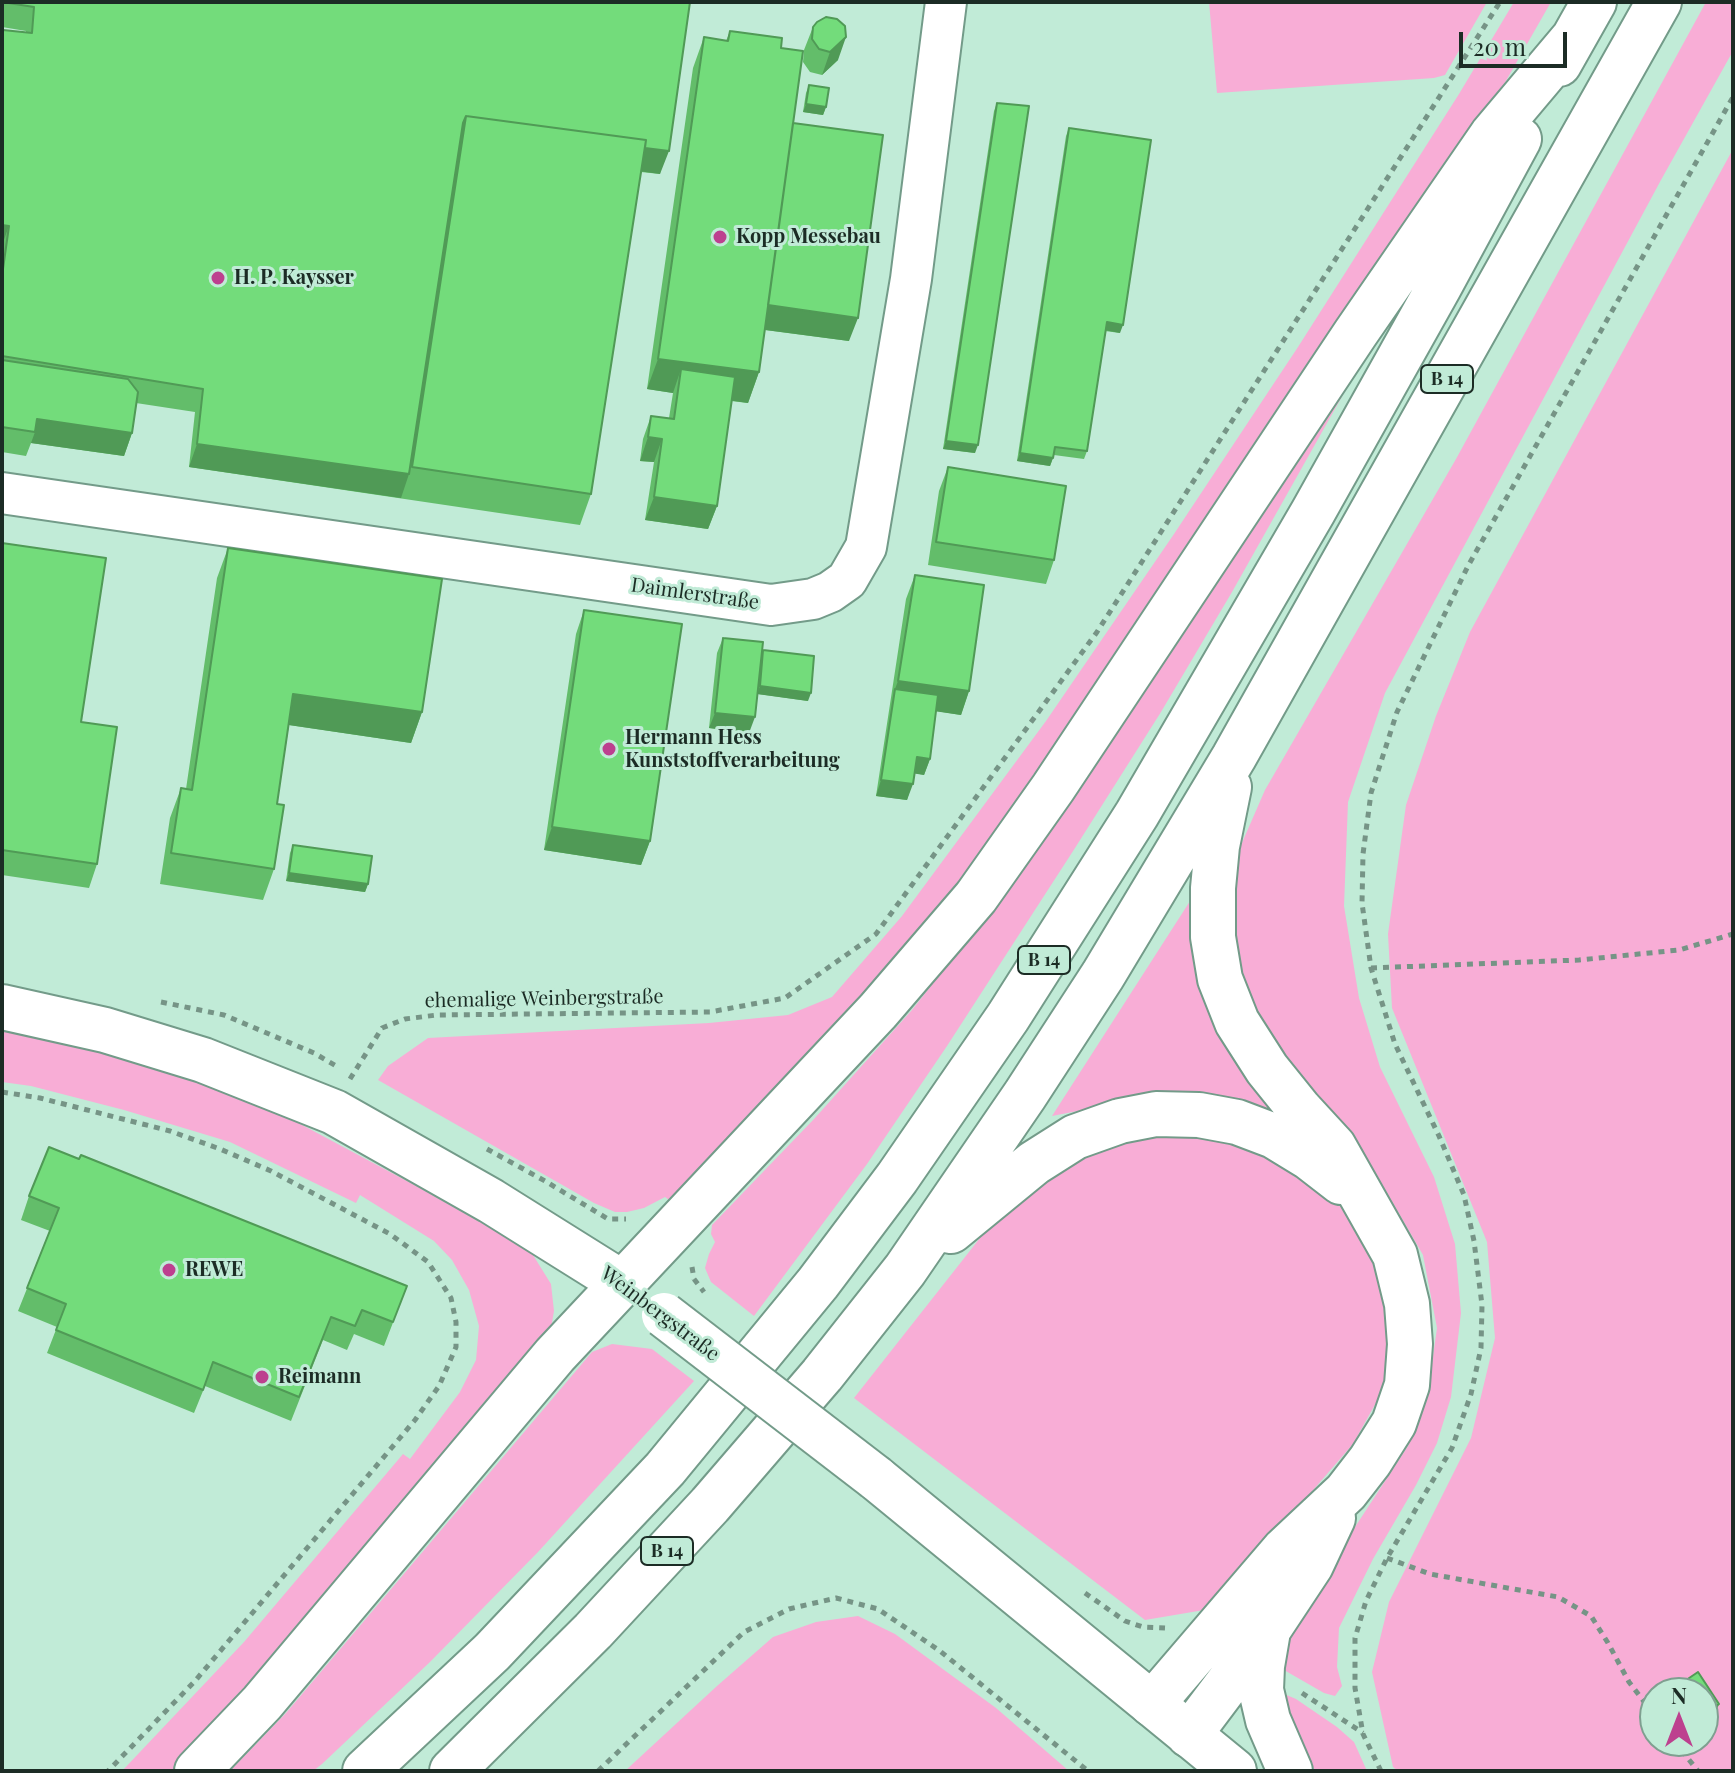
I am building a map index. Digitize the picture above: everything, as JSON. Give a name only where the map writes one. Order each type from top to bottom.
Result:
[{"type":"main road","name":"B 14","points":[[365,1771],[492,1652],[665,1469],[818,1283],[897,1178],[1008,1017],[1137,814],[1350,446],[1594,2]]},
{"type":"main road","name":"B 14","points":[[452,1771],[593,1631],[710,1505],[822,1375],[905,1270],[1025,1095],[1103,975],[1234,757],[1659,2]]},
{"type":"main road","points":[[197,1771],[262,1703],[555,1355],[878,1011],[976,897],[1053,788],[1355,334],[1492,135],[1572,40]]},
{"type":"main road","points":[[1152,1704],[1284,1550],[1346,1492],[1394,1423],[1407,1385],[1410,1344],[1407,1304],[1395,1255],[1334,1147],[1267,1069],[1237,1022],[1220,979],[1213,937],[1213,888],[1217,846],[1234,757]]},
{"type":"main road","name":"Weinbergstraße","points":[[2,1007],[105,1030],[203,1060],[334,1112],[491,1201],[622,1283],[664,1315],[876,1478],[1234,1771]]},
{"type":"main road","points":[[905,1270],[991,1196],[1075,1137],[1120,1121],[1156,1114],[1199,1115],[1237,1122],[1274,1136],[1310,1158],[1365,1201]]},
{"type":"main road","points":[[1189,1735],[1268,1630],[1311,1565],[1346,1492]]},
{"type":"main road","points":[[1268,1630],[1261,1690],[1268,1720],[1290,1771]]},
{"type":"street","name":"Daimlerstraße","points":[[2,493],[771,605],[813,599],[830,592],[847,580],[866,547],[911,279],[946,2]]},
{"type":"path","name":"ehemalige Weinbergstraße","points":[[334,1112],[382,1028],[405,1019],[437,1015],[710,1012],[785,998],[876,934],[1097,632],[1500,2]]},
{"type":"path","points":[[1733,97],[1468,566],[1397,712],[1371,793],[1363,854],[1362,903],[1371,968],[1579,960],[1679,950],[1733,934]]},
{"type":"path","points":[[2,1092],[40,1098],[170,1131],[271,1171],[390,1234],[428,1262],[451,1298],[456,1322],[456,1347],[439,1386],[415,1420],[195,1681],[108,1771]]},
{"type":"path","points":[[476,1143],[608,1219],[622,1220],[643,1215],[662,1206],[700,1236],[693,1257],[694,1279]]},
{"type":"path","points":[[1387,1558],[1430,1574],[1558,1597],[1591,1616],[1639,1695]]},
{"type":"path","points":[[1081,1590],[1125,1621],[1143,1627],[1179,1625]]},
{"type":"path","points":[[598,1771],[744,1632],[789,1609],[836,1598],[878,1609],[940,1651],[1088,1771]]},
{"type":"path","points":[[1363,1734],[1381,1771]]},
{"type":"shaded area","points":[[1209,2],[1487,2],[1445,75],[1217,93]]},
{"type":"shaded area","points":[[1514,2],[1551,2],[1491,107],[930,933],[675,1204],[665,1197],[644,1208],[615,1212],[378,1080],[388,1066],[428,1038],[709,1023],[788,1015],[832,997],[902,916],[1046,721],[1298,347]]},
{"type":"shaded area","points":[[1706,2],[1733,2],[1733,51],[1385,693],[1348,802],[1344,906],[1359,998],[1380,1067],[1434,1177],[1455,1244],[1461,1313],[1451,1397],[1437,1443],[1339,1628],[1337,1667],[1342,1686],[1335,1696],[1277,1666],[1285,1634],[1408,1446],[1428,1392],[1437,1328],[1423,1255],[1368,1160],[1259,1023],[1237,967],[1230,900],[1238,852],[1265,790],[1456,459]]},
{"type":"shaded area","points":[[1733,149],[1733,1771],[1398,1771],[1393,1767],[1372,1672],[1389,1602],[1471,1438],[1495,1338],[1487,1242],[1392,1008],[1388,934],[1406,805],[1436,716],[1470,632]]},
{"type":"shaded area","points":[[1394,304],[1232,592],[1075,848],[867,1164],[754,1316],[711,1282],[705,1268],[715,1242],[711,1234],[712,1225],[814,1119],[912,1010],[978,926]]},
{"type":"shaded area","points":[[1192,898],[1278,1112],[1220,1098],[1160,1095],[1052,1116]]},
{"type":"shaded area","points":[[2,1024],[91,1044],[192,1078],[291,1119],[508,1238],[533,1255],[551,1284],[554,1311],[550,1334],[182,1771],[122,1771],[244,1642],[403,1454],[410,1459],[460,1392],[476,1360],[479,1326],[469,1290],[452,1260],[434,1241],[360,1195],[356,1203],[230,1142],[124,1110],[31,1086],[2,1082]]},
{"type":"shaded area","points":[[1170,1125],[1260,1145],[1330,1193],[1366,1235],[1382,1278],[1391,1343],[1382,1392],[1353,1444],[1210,1609],[1145,1620],[854,1398],[1006,1205],[1042,1172]]},
{"type":"shaded area","points":[[612,1344],[652,1349],[694,1381],[538,1552],[430,1662],[322,1764],[313,1771],[230,1771],[286,1713],[592,1352]]},
{"type":"shaded area","points":[[858,1616],[895,1634],[996,1708],[1069,1771],[625,1771],[773,1637],[816,1622]]},
{"type":"shaded area","points":[[1275,1690],[1296,1699],[1337,1727],[1354,1742],[1367,1771],[1316,1771],[1292,1743]]},
{"type":"building","name":"H. P. Kaysser","points":[[2,2],[690,2],[669,151],[645,148],[646,140],[466,116],[409,474],[197,444],[203,389],[2,356],[2,276],[9,226],[2,225],[2,36],[3,30],[32,33],[34,7]]},
{"type":"building","points":[[826,17],[837,19],[845,26],[846,37],[830,52],[819,49],[812,39],[813,27]]},
{"type":"building","name":"Kopp Messebau","points":[[730,31],[782,38],[781,48],[803,51],[759,372],[658,359],[704,37],[728,41]]},
{"type":"building","points":[[809,85],[829,88],[826,107],[806,104]]},
{"type":"building","points":[[997,103],[1029,106],[978,445],[946,441]]},
{"type":"building","points":[[466,116],[646,140],[591,494],[412,467]]},
{"type":"building","points":[[793,123],[883,135],[858,318],[768,305]]},
{"type":"building","points":[[1069,128],[1151,140],[1123,325],[1107,322],[1087,451],[1055,447],[1053,458],[1020,453]]},
{"type":"building","points":[[2,360],[128,379],[138,392],[132,433],[37,419],[35,432],[2,427]]},
{"type":"building","points":[[681,369],[735,377],[717,506],[654,497],[662,439],[648,437],[651,416],[674,419]]},
{"type":"building","points":[[948,467],[1066,486],[1054,560],[936,542]]},
{"type":"building","points":[[2,543],[106,558],[81,722],[117,727],[97,864],[2,850]]},
{"type":"building","points":[[228,548],[442,579],[422,712],[293,694],[277,804],[284,805],[274,869],[171,853],[181,788],[192,790]]},
{"type":"building","points":[[915,575],[984,585],[969,691],[898,681]]},
{"type":"building","name":"Hermann Hess Kunststoffverarbeitung","points":[[584,610],[682,624],[650,841],[552,827]]},
{"type":"building","points":[[723,638],[763,642],[755,717],[715,713]]},
{"type":"building","points":[[763,650],[814,656],[811,693],[760,686]]},
{"type":"building","points":[[895,689],[938,695],[930,759],[917,757],[913,784],[881,780]]},
{"type":"building","points":[[293,845],[372,856],[368,884],[289,873]]},
{"type":"building","name":"REWE","points":[[49,1147],[79,1159],[81,1155],[407,1286],[393,1322],[362,1310],[355,1326],[331,1317],[299,1397],[213,1362],[203,1390],[56,1330],[66,1304],[27,1288],[59,1208],[29,1196]]},
{"type":"place","name":"Kopp Messebau","points":[[720,237]]},
{"type":"place","name":"H. P. Kaysser","points":[[218,278]]},
{"type":"place","name":"Hermann Hess Kunststoffverarbeitung","points":[[609,749]]},
{"type":"place","name":"REWE","points":[[169,1270]]},
{"type":"place","name":"Reimann","points":[[262,1377]]}]
